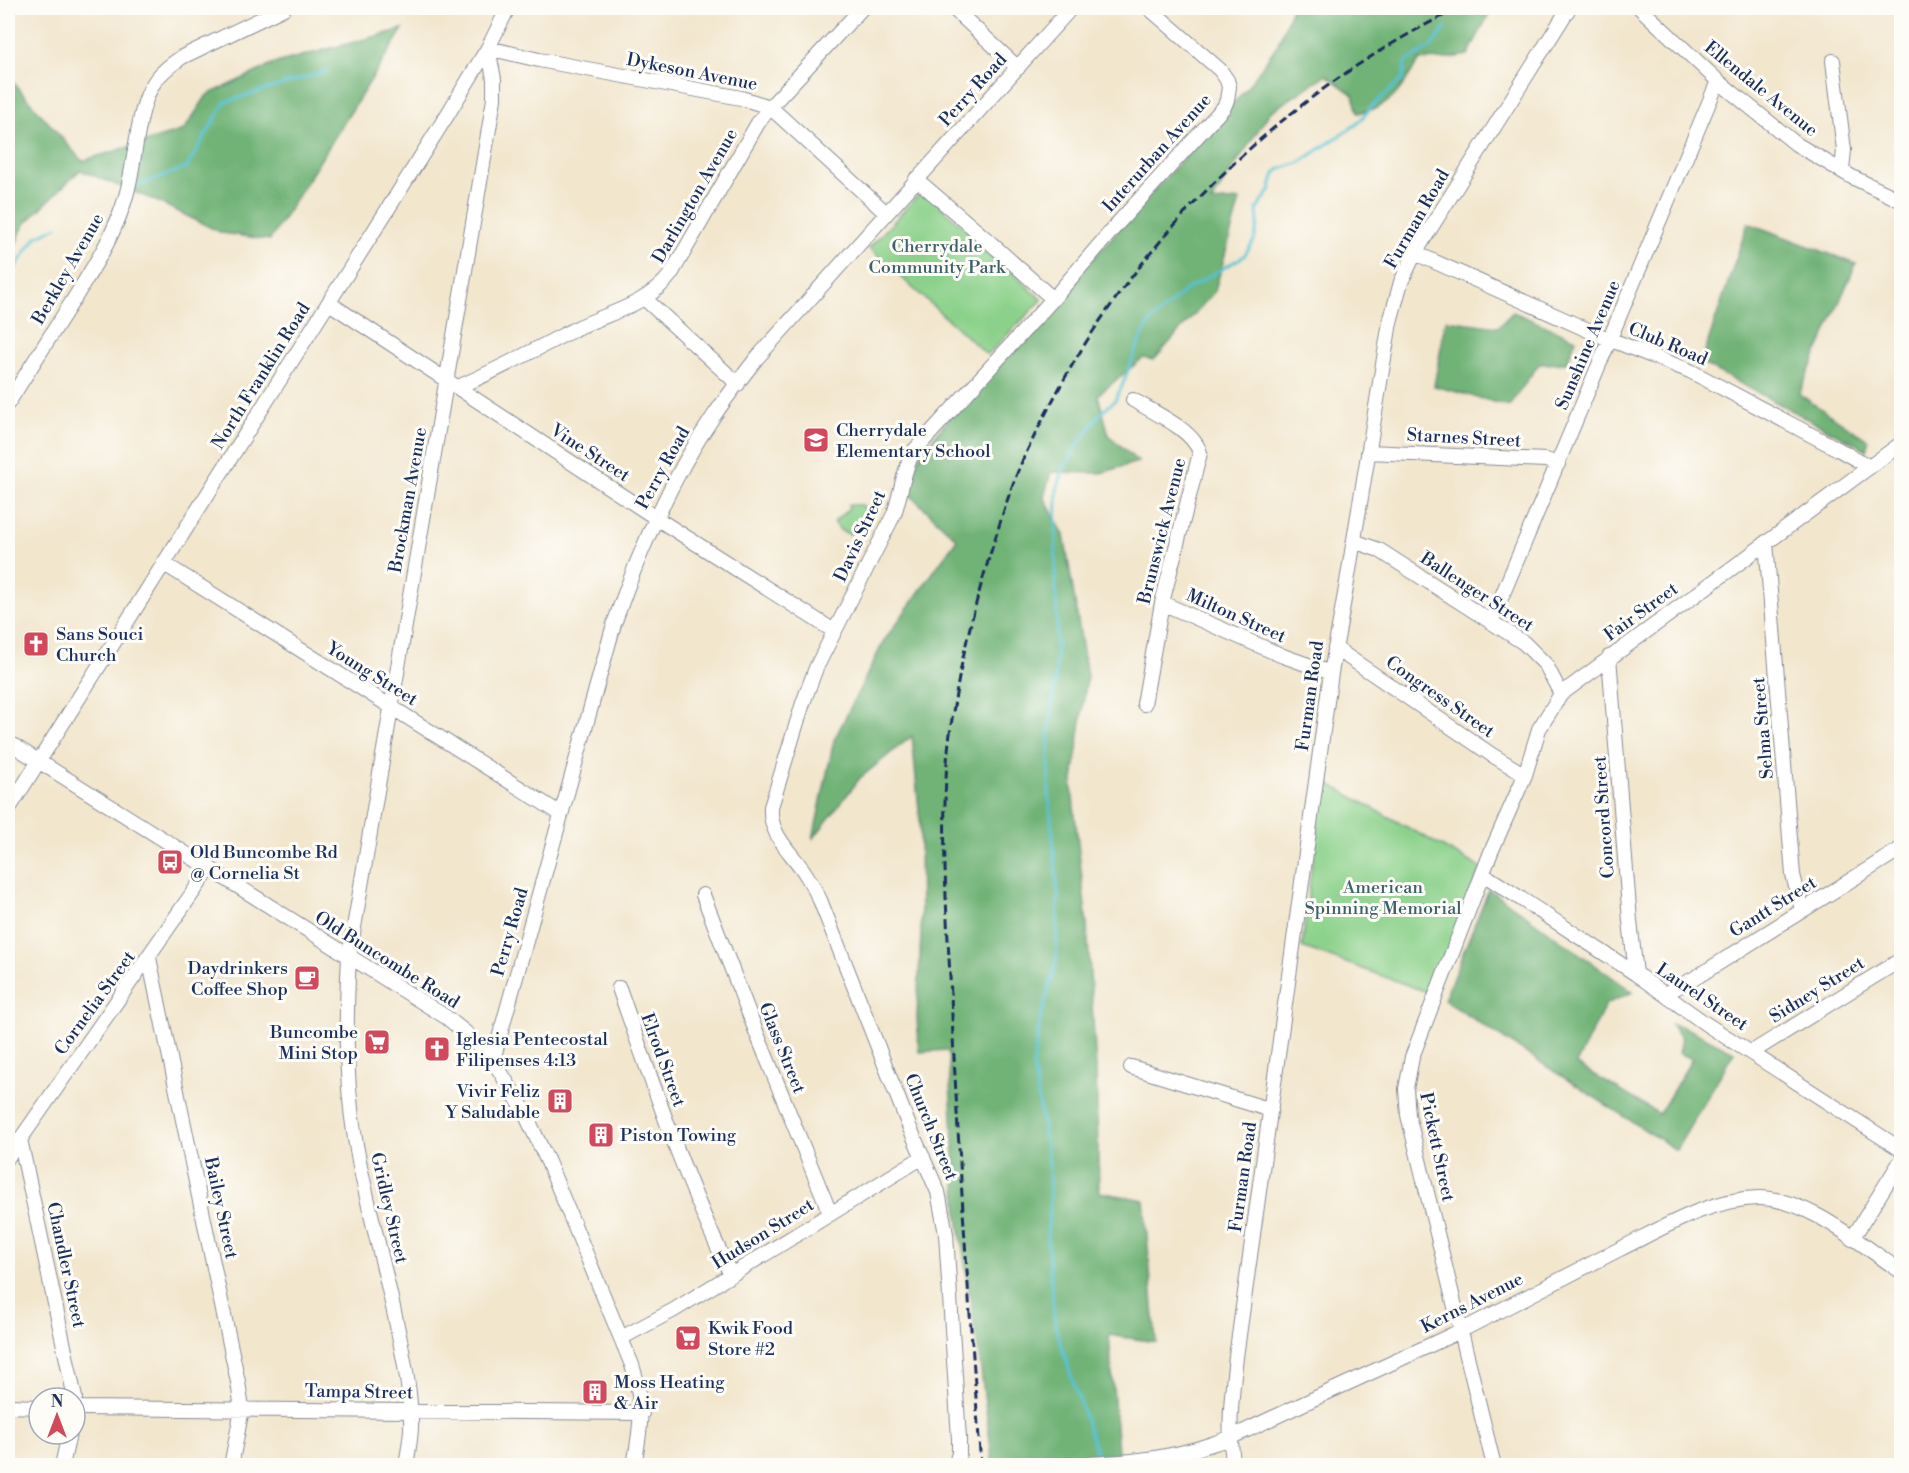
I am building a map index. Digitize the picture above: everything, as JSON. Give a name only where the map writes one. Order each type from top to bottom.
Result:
[{"type":"street","name":"Berkley Avenue","points":[[8,403],[108,242],[126,197],[143,110],[155,80],[182,57],[284,8]]},
{"type":"street","name":"North Franklin Road","points":[[8,810],[488,48],[508,8]]},
{"type":"street","name":"Darlington Avenue","points":[[452,383],[508,365],[576,329],[645,298],[660,287],[671,274],[752,133],[770,107],[862,8]]},
{"type":"street","points":[[953,8],[1018,68]]},
{"type":"street","name":"Perry Road","points":[[493,1060],[614,624],[639,556],[656,518],[696,444],[738,384],[783,328],[1071,8]]},
{"type":"street","name":"Interurban Avenue","points":[[1053,299],[1119,222],[1213,121],[1227,100],[1227,80],[1220,70],[1149,8]]},
{"type":"street","name":"Furman Road","points":[[1234,1466],[1230,1437],[1236,1357],[1331,673],[1390,322],[1401,282],[1415,253],[1569,8]]},
{"type":"street","name":"Ellendale Avenue","points":[[1640,8],[1718,81],[1796,144],[1842,171],[1902,201]]},
{"type":"street","name":"Dykeson Avenue","points":[[488,48],[539,60],[741,98],[770,107],[886,213]]},
{"type":"street","name":"Brockman Avenue","points":[[350,957],[392,707],[452,383],[494,99],[494,79],[488,48]]},
{"type":"street","points":[[1833,61],[1844,150],[1842,171]]},
{"type":"street","name":"Sunshine Avenue","points":[[1491,622],[1718,81]]},
{"type":"street","points":[[916,179],[1053,299]]},
{"type":"street","name":"Club Road","points":[[1415,253],[1610,339],[1690,371],[1868,466]]},
{"type":"street","points":[[645,298],[738,384]]},
{"type":"street","name":"Davis Street","points":[[773,828],[770,816],[774,796],[803,703],[834,631],[894,514],[901,495],[906,467],[913,452],[1053,299]]},
{"type":"street","name":"Vine Street","points":[[329,303],[656,518],[834,631]]},
{"type":"street","name":"Brunswick Avenue","points":[[1133,400],[1187,433],[1197,443],[1200,453],[1162,603],[1144,704]]},
{"type":"street","name":"Fair Street","points":[[1483,874],[1525,775],[1539,729],[1561,694],[1902,443]]},
{"type":"street","name":"Starnes Street","points":[[1368,452],[1546,460],[1558,464]]},
{"type":"street","name":"Ballenger Street","points":[[1354,541],[1379,550],[1533,651],[1550,670],[1561,694]]},
{"type":"street","name":"Selma Street","points":[[1766,542],[1794,875],[1802,910]]},
{"type":"street","name":"Young Street","points":[[163,563],[561,814]]},
{"type":"street","name":"Milton Street","points":[[1162,603],[1283,656],[1331,673]]},
{"type":"street","name":"Congress Street","points":[[1335,648],[1492,756],[1525,775]]},
{"type":"street","name":"Concord Street","points":[[1610,657],[1636,974]]},
{"type":"street","name":"Old Buncombe Road","points":[[8,742],[446,1017],[493,1060],[535,1134],[638,1382],[642,1413],[634,1466]]},
{"type":"street","name":"Church Street","points":[[773,828],[803,870],[820,900],[938,1192],[946,1234],[959,1439],[956,1466]]},
{"type":"street","name":"Gantt Street","points":[[1664,994],[1695,978],[1902,848]]},
{"type":"street","name":"Cornelia Street","points":[[8,1157],[210,868]]},
{"type":"street","name":"Laurel Street","points":[[1483,874],[1636,974],[1706,1024],[1902,1150]]},
{"type":"street","name":"Pickett Street","points":[[1483,874],[1412,1057],[1406,1089],[1408,1115],[1494,1466]]},
{"type":"street","name":"Glass Street","points":[[703,895],[830,1213]]},
{"type":"street","name":"Gridley Street","points":[[350,957],[345,1040],[350,1106],[360,1167],[403,1356],[410,1411],[410,1440],[406,1466]]},
{"type":"street","name":"Bailey Street","points":[[149,958],[231,1341],[242,1409],[231,1466]]},
{"type":"street","name":"Sidney Street","points":[[1752,1052],[1902,959]]},
{"type":"street","name":"Elrod Street","points":[[619,988],[675,1145],[708,1228],[731,1275]]},
{"type":"street","points":[[1131,1067],[1271,1110]]},
{"type":"street","name":"Chandler Street","points":[[20,1139],[72,1386]]},
{"type":"street","name":"Hudson Street","points":[[621,1338],[674,1310],[923,1157]]},
{"type":"street","points":[[1852,1239],[1902,1159]]},
{"type":"street","name":"Kerns Avenue","points":[[1041,1466],[1097,1464],[1143,1459],[1214,1444],[1460,1330],[1670,1224],[1729,1202],[1758,1198],[1788,1203],[1810,1212],[1902,1272]]},
{"type":"street","points":[[8,1406],[27,1407]]},
{"type":"street","name":"Tampa Street","points":[[87,1409],[642,1413]]},
{"type":"street","points":[[62,1466],[66,1446]]},
{"type":"green space","points":[[1292,8],[1357,8],[1372,13],[1378,8],[1492,8],[1468,55],[1420,60],[1396,94],[1381,106],[1358,113],[1353,95],[1326,75],[1270,112],[1211,202],[1240,200],[1215,291],[1154,360],[1143,358],[1098,395],[1109,435],[1138,462],[1101,473],[1051,472],[1044,497],[1064,535],[1087,676],[1072,788],[1087,925],[1096,1067],[1099,1192],[1144,1200],[1156,1342],[1109,1335],[1119,1465],[993,1465],[958,1218],[948,1050],[919,1052],[917,1016],[921,934],[920,821],[912,736],[860,778],[813,839],[834,740],[884,641],[957,539],[907,492],[914,467],[928,444],[963,402],[1246,89],[1278,44]]},
{"type":"green space","points":[[403,29],[270,240],[222,233],[154,200],[80,170],[24,225],[8,261],[8,87],[13,82],[82,161],[184,130],[207,95],[276,63]]},
{"type":"green space","name":"Cherrydale Community Park","points":[[923,190],[1042,300],[987,355],[869,248]]},
{"type":"green space","points":[[1748,223],[1856,264],[1799,394],[1868,440],[1867,450],[1701,363]]},
{"type":"green space","points":[[1513,312],[1576,339],[1567,363],[1539,364],[1509,406],[1434,386],[1446,320],[1498,327]]},
{"type":"green space","points":[[848,505],[862,505],[869,511],[865,522],[850,534],[841,531],[834,522],[849,508]]},
{"type":"green space","name":"American Spinning Memorial","points":[[1322,780],[1481,868],[1432,994],[1302,947]]},
{"type":"green space","points":[[1489,889],[1633,992],[1606,1004],[1576,1064],[1659,1114],[1692,1059],[1679,1053],[1682,1038],[1671,1024],[1684,1027],[1734,1052],[1676,1150],[1444,1000]]},
{"type":"waterway","points":[[1098,1458],[1055,1326],[1047,1235],[1050,1206],[1049,1164],[1033,1065],[1040,1020],[1056,964],[1058,894],[1049,796],[1049,737],[1056,670],[1057,490],[1063,470],[1077,446],[1100,414],[1115,400],[1140,340],[1151,321],[1186,290],[1244,256],[1254,241],[1258,224],[1257,209],[1270,191],[1275,173],[1299,163],[1357,124],[1373,105],[1403,79],[1405,63],[1431,47],[1446,27]]},
{"type":"waterway","points":[[139,185],[187,167],[225,102],[327,71]]},
{"type":"waterway","points":[[8,278],[36,237],[57,227]]},
{"type":"railway","points":[[981,1466],[958,1128],[947,917],[945,817],[951,723],[966,643],[1005,506],[1026,453],[1082,348],[1139,267],[1177,222],[1262,138],[1308,101],[1356,66],[1406,35],[1459,8]]},
{"type":"place","name":"Cherrydale Elementary School","points":[[816,440]]},
{"type":"place","name":"Sans Souci Church","points":[[36,644]]},
{"type":"place","name":"Old Buncombe Rd @ Cornelia St","points":[[170,862]]},
{"type":"place","name":"Daydrinkers Coffee Shop","points":[[307,978]]},
{"type":"place","name":"Buncombe Mini Stop","points":[[377,1042]]},
{"type":"place","name":"Iglesia Pentecostal Filipenses 4:13","points":[[437,1049]]},
{"type":"place","name":"Vivir Feliz Y Saludable","points":[[560,1101]]},
{"type":"place","name":"Piston Towing","points":[[601,1135]]},
{"type":"place","name":"Kwik Food Store #2","points":[[688,1338]]},
{"type":"place","name":"Moss Heating & Air","points":[[595,1392]]}]
